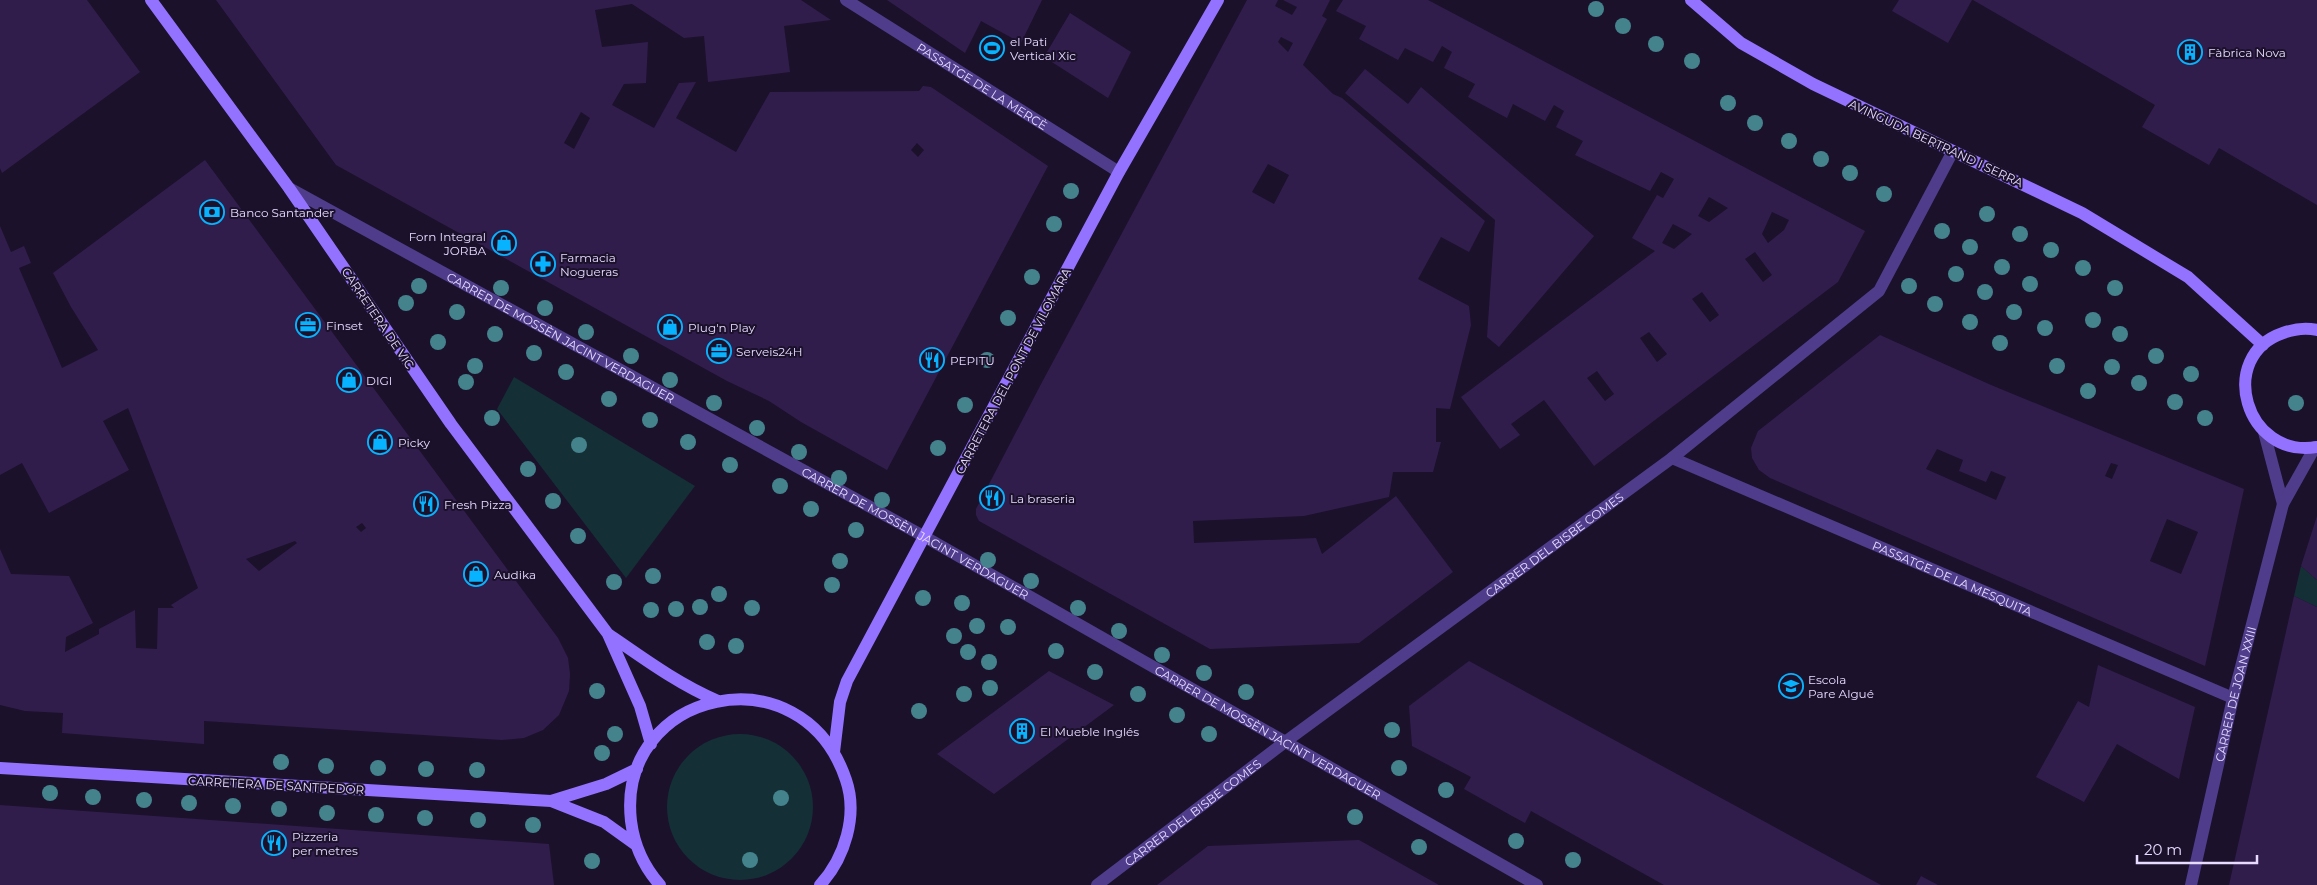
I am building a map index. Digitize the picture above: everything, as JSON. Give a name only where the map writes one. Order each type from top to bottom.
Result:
[{"type":"street","name":"CARRETERA DE VIC","points":[[151,0],[288,188],[450,424],[608,634],[640,706],[651,744]]},
{"type":"street","name":"PASSATGE DE LA MERCÈ","points":[[846,0],[1119,172]]},
{"type":"street","name":"CARRETERA DEL PONT DE VILOMARA","points":[[834,752],[840,702],[847,681],[1119,172],[1179,71],[1218,0]]},
{"type":"street","name":"AVINGUDA BERTRAND I SERRA","points":[[1691,0],[1740,44],[1813,84],[2082,213],[2188,277],[2263,345]]},
{"type":"street","name":"CARRER DEL BISBE COMES","points":[[1096,885],[1285,742],[1672,458],[1879,292],[1954,151]]},
{"type":"street","name":"CARRER DE MOSSÈN JACINT VERDAGUER","points":[[288,188],[925,537],[1537,885]]},
{"type":"street","points":[[2316,447],[2305,448],[2282,445],[2264,432],[2254,420],[2247,405],[2244,389],[2247,373],[2253,358],[2263,345],[2277,335],[2294,330],[2317,330]]},
{"type":"street","name":"CARRER DE JOAN XXIII","points":[[2264,432],[2283,504]]},
{"type":"street","name":"CARRER DE JOAN XXIII","points":[[2191,885],[2233,698],[2283,504],[2316,447]]},
{"type":"street","name":"PASSATGE DE LA MESQUITA","points":[[1672,458],[2233,698]]},
{"type":"street","name":"CARRETERA DE VIC","points":[[608,634],[698,693],[718,701]]},
{"type":"street","points":[[655,882],[636,844],[630,811],[632,786],[637,769],[651,744],[664,729],[680,716],[718,701],[748,698],[777,705],[804,718],[826,739],[834,752],[848,786],[850,804],[846,840],[831,879],[820,885]]},
{"type":"street","name":"CARRETERA DE SANTPEDOR","points":[[0,768],[551,801],[604,822],[636,844]]},
{"type":"street","name":"CARRETERA DE SANTPEDOR","points":[[551,801],[606,784],[637,769]]},
{"type":"green space","points":[[514,377],[695,486],[626,578],[497,409]]},
{"type":"green space","points":[[2301,566],[2317,580],[2317,607],[2294,596]]},
{"type":"green space","points":[[740,734],[754,735],[768,740],[781,746],[792,755],[801,766],[807,779],[812,793],[812,821],[807,835],[801,848],[792,859],[781,868],[768,874],[754,879],[740,880],[726,879],[712,874],[699,868],[688,859],[679,848],[673,835],[668,821],[667,807],[668,793],[673,779],[679,766],[688,755],[699,746],[712,740],[726,735]]},
{"type":"building","points":[[0,0],[87,0],[140,72],[2,173],[0,168]]},
{"type":"building","points":[[216,0],[801,0],[831,20],[784,26],[790,72],[708,82],[704,36],[684,38],[632,4],[595,10],[602,47],[648,42],[646,83],[624,84],[612,105],[654,128],[679,83],[696,82],[676,118],[736,152],[770,92],[919,91],[923,86],[931,87],[1048,166],[887,470],[801,422],[769,401],[727,381],[336,165]],"holes":[[[581,112],[590,118],[574,149],[564,143]],[[917,143],[924,150],[918,157],[911,150]]]},
{"type":"building","points":[[887,0],[1042,0],[1021,43],[981,21],[965,53]]},
{"type":"building","points":[[1247,0],[1278,0],[1275,6],[1292,15],[1297,7],[1283,0],[1330,0],[1322,16],[1327,19],[1303,65],[1333,94],[1342,98],[1485,221],[1469,252],[1441,237],[1418,279],[1469,306],[1471,325],[1450,409],[1436,408],[1436,442],[1441,442],[1433,472],[1393,472],[1389,497],[1304,516],[1193,521],[1194,543],[1316,538],[1322,554],[1396,496],[1453,572],[1359,643],[1210,649],[979,521],[976,509]],"holes":[[[1281,37],[1293,43],[1288,52],[1278,42]],[[1268,164],[1289,175],[1274,204],[1252,192]]]},
{"type":"building","points":[[1343,0],[1428,0],[1865,231],[1838,282],[1594,466],[1544,400],[1511,424],[1520,435],[1500,449],[1461,397],[1655,251],[1632,238],[1657,195],[1663,198],[1674,179],[1661,172],[1650,191],[1575,155],[1583,141],[1556,127],[1564,111],[1554,105],[1545,121],[1513,104],[1507,118],[1468,97],[1475,84],[1444,68],[1452,52],[1442,46],[1433,62],[1405,48],[1398,60],[1359,39],[1366,26],[1336,11]],"holes":[[[1709,197],[1728,208],[1709,222],[1698,216]],[[1772,212],[1789,220],[1784,230],[1768,243],[1762,234]],[[1673,224],[1692,234],[1674,249],[1662,243]],[[1755,252],[1772,275],[1763,282],[1745,259]],[[1702,292],[1719,315],[1710,322],[1692,299]],[[1649,332],[1667,354],[1657,362],[1640,338]],[[1597,371],[1614,394],[1605,401],[1587,378]]]},
{"type":"building","points":[[1899,0],[1972,0],[1948,43],[1892,11]]},
{"type":"building","name":"Fàbrica Nova","points":[[1973,0],[2317,0],[2317,205],[2219,148],[2209,165],[2142,127],[2155,105]]},
{"type":"building","points":[[1070,13],[1131,52],[1108,98],[1044,57]]},
{"type":"building","points":[[1365,69],[1408,104],[1421,87],[1594,236],[1499,347],[1487,337],[1495,220],[1345,93]]},
{"type":"building","points":[[205,160],[558,638],[568,658],[570,674],[569,691],[559,715],[543,730],[524,738],[502,740],[204,721],[204,744],[62,733],[63,713],[25,711],[0,705],[0,549],[11,574],[69,576],[93,623],[66,637],[65,652],[99,634],[99,629],[135,610],[136,648],[157,649],[158,608],[174,608],[171,605],[198,588],[128,408],[103,421],[129,470],[49,513],[22,463],[0,475],[0,226],[11,252],[24,246],[31,263],[19,268],[62,368],[98,350],[71,307],[53,273]],"holes":[[[362,523],[366,528],[361,532],[356,527]],[[295,541],[297,543],[259,571],[246,559]]]},
{"type":"building","points":[[1880,335],[1991,385],[2244,489],[2205,666],[1770,478],[1759,470],[1752,458],[1751,448],[1758,431]],"holes":[[[1937,449],[1963,460],[1959,471],[1986,482],[1991,471],[2006,477],[1996,500],[1926,469]],[[2111,463],[2118,465],[2112,479],[2105,476]],[[2167,519],[2198,532],[2181,574],[2150,561]]]},
{"type":"building","points":[[2317,516],[2317,580],[2301,566]]},
{"type":"building","points":[[2294,596],[2317,607],[2317,885],[2229,885]]},
{"type":"building","points":[[1469,661],[1881,885],[1664,885],[1531,811],[1525,823],[1512,816],[1464,789],[1471,777],[1412,746],[1409,706]]},
{"type":"building","points":[[2098,665],[2195,707],[2179,779],[2117,744],[2084,802],[2036,777],[2078,701],[2089,707]]},
{"type":"building","name":"El Mueble Inglés","points":[[1049,671],[1114,705],[994,794],[937,754]]},
{"type":"building","points":[[0,805],[549,844],[554,885],[0,885]]},
{"type":"building","points":[[1359,840],[1439,885],[1157,885],[1208,846]]},
{"type":"building","points":[[1921,876],[1938,885],[1916,885]]},
{"type":"place","name":"el Pati Vertical Xic","points":[[992,48]]},
{"type":"place","name":"Fàbrica Nova","points":[[2190,52]]},
{"type":"place","name":"Banco Santander","points":[[212,212]]},
{"type":"place","name":"Forn Integral JORBA","points":[[504,243]]},
{"type":"place","name":"Farmacia Nogueras","points":[[543,264]]},
{"type":"place","name":"Finset","points":[[308,325]]},
{"type":"place","name":"Plug'n Play","points":[[670,327]]},
{"type":"place","name":"Serveis24H","points":[[719,351]]},
{"type":"place","name":"PEPITU","points":[[932,360]]},
{"type":"place","name":"DIGI","points":[[349,380]]},
{"type":"place","name":"Picky","points":[[380,442]]},
{"type":"place","name":"La braseria","points":[[992,498]]},
{"type":"place","name":"Fresh Pizza","points":[[426,504]]},
{"type":"place","name":"Audika","points":[[476,574]]},
{"type":"place","name":"Escola Pare Algué","points":[[1791,686]]},
{"type":"place","name":"El Mueble Inglés","points":[[1022,731]]},
{"type":"place","name":"Pizzeria per metres","points":[[274,843]]}]
